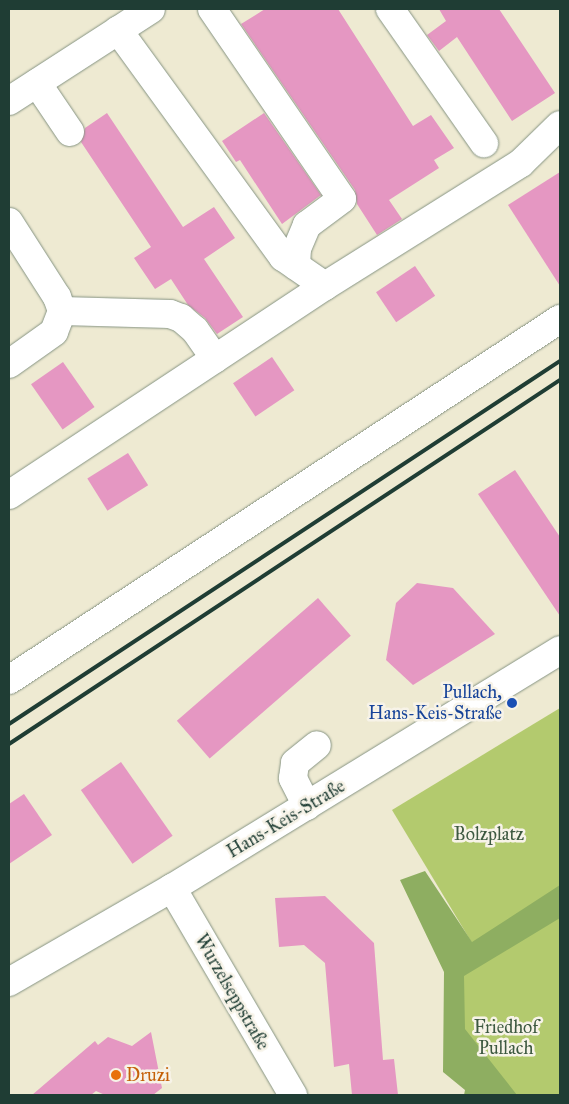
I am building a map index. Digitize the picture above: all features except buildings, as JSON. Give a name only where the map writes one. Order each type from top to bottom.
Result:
[{"type":"street","points":[[9,101],[151,9]]},
{"type":"street","points":[[212,9],[342,199],[307,225],[298,248],[296,266]]},
{"type":"street","points":[[390,9],[484,143]]},
{"type":"street","points":[[118,30],[283,257],[325,286]]},
{"type":"street","points":[[37,83],[70,132]]},
{"type":"street","points":[[9,495],[325,286],[521,163],[560,125]]},
{"type":"street","points":[[9,222],[57,297],[62,310],[54,332],[9,364]]},
{"type":"street","points":[[62,310],[170,314],[181,318],[195,330],[215,359]]},
{"type":"street","points":[[9,680],[560,318]]},
{"type":"street","name":"Hans-Keis-Straße","points":[[9,982],[172,888],[560,650]]},
{"type":"street","points":[[307,806],[293,778],[296,763],[317,745]]},
{"type":"street","name":"Wurzelseppstraße","points":[[172,888],[293,1095]]},
{"type":"green space","name":"Bolzplatz","points":[[560,708],[560,886],[472,943],[392,810]]},
{"type":"green space","points":[[425,871],[472,942],[560,885],[560,918],[464,976],[465,1029],[517,1095],[464,1095],[465,1090],[443,1072],[444,972],[400,880]]},
{"type":"green space","name":"Friedhof Pullach","points":[[560,895],[560,1095],[483,1095],[450,1059],[456,964]]},
{"type":"railway","points":[[9,724],[560,361]]},
{"type":"railway","points":[[9,744],[560,380]]},
{"type":"place","name":"Pullach, Hans-Keis-Straße","points":[[512,703]]},
{"type":"place","name":"Druzi","points":[[116,1075]]}]
